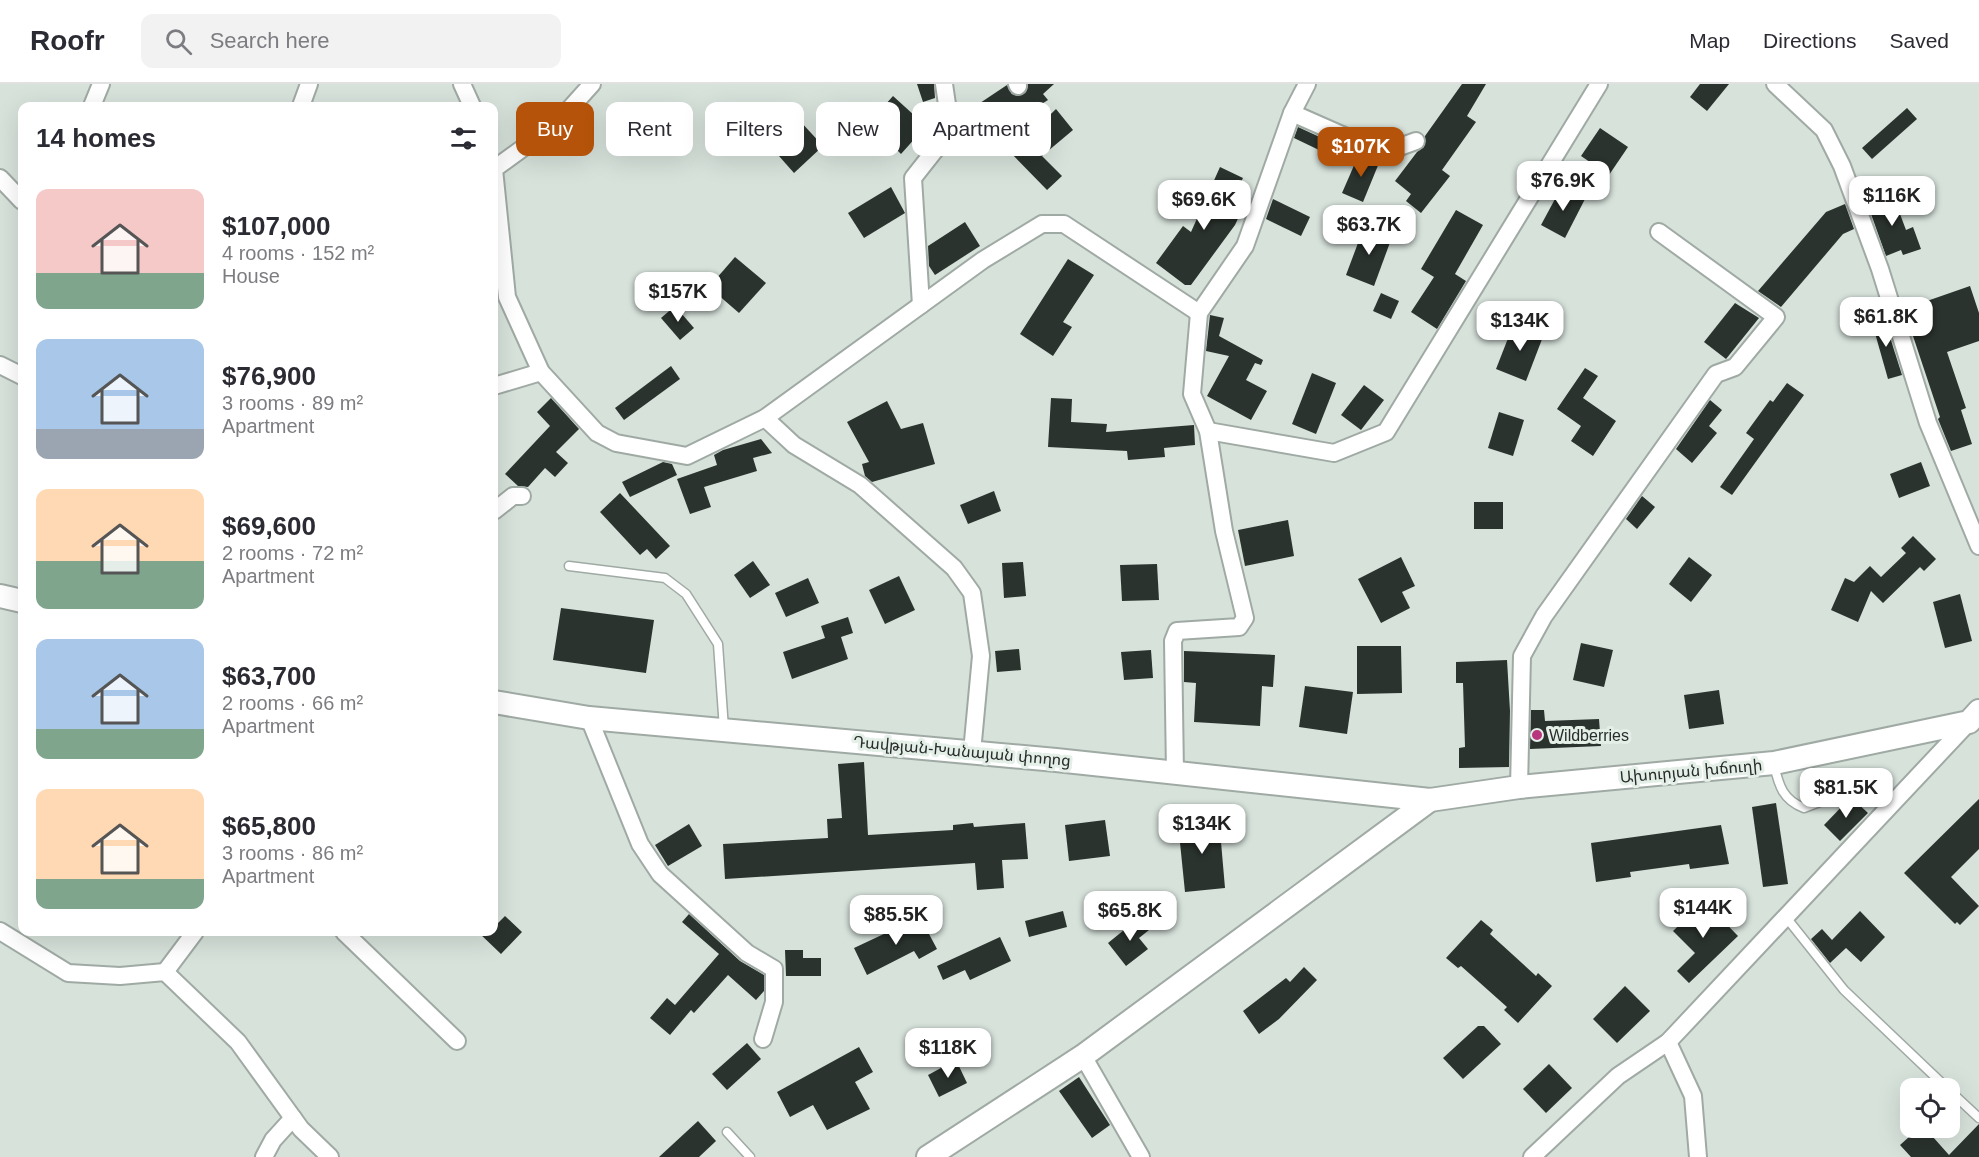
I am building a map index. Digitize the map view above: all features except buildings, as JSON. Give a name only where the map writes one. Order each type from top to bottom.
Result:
[{"type":"main road","points":[[0,596],[18,600]]},
{"type":"main road","name":"Դավթյան-Խանայան փողոց","points":[[498,703],[590,718],[972,752],[1430,800]]},
{"type":"main road","name":"Ախուրյան խճուղի","points":[[1430,800],[1519,787],[1774,762],[1974,717]]},
{"type":"main road","points":[[928,1157],[1083,1056],[1430,800]]},
{"type":"street","points":[[94,102],[101,84]]},
{"type":"street","points":[[302,102],[309,84]]},
{"type":"street","points":[[462,84],[470,102]]},
{"type":"street","points":[[498,166],[556,123],[592,84]]},
{"type":"street","points":[[921,305],[913,178],[939,145],[949,118],[944,84]]},
{"type":"street","points":[[1175,773],[1173,641],[1177,631],[1239,627],[1245,618],[1224,531],[1208,430],[1192,394],[1199,314],[1245,246],[1292,113],[1307,84]]},
{"type":"street","points":[[1208,430],[1334,453],[1386,432],[1599,84]]},
{"type":"street","points":[[1775,84],[1824,130],[1842,166],[1880,269],[1928,423],[1979,546]]},
{"type":"street","points":[[1292,113],[1383,153],[1416,141]]},
{"type":"street","points":[[0,178],[18,197]]},
{"type":"street","points":[[498,208],[507,297],[541,372],[597,433],[616,443],[687,456],[765,418],[983,260],[1042,224],[1064,224],[1199,314]]},
{"type":"street","points":[[1519,787],[1522,656],[1538,626],[1716,374],[1735,367],[1776,318],[1659,232]]},
{"type":"street","points":[[0,365],[18,374]]},
{"type":"street","points":[[498,385],[541,372]]},
{"type":"street","points":[[765,418],[794,446],[860,485],[954,568],[972,593],[981,656],[972,752]]},
{"type":"street","points":[[498,509],[513,496],[522,496]]},
{"type":"street","points":[[1532,1157],[1618,1076],[1668,1042],[1974,717]]},
{"type":"street","points":[[590,718],[640,844],[660,874],[747,953],[774,969],[774,1002],[763,1040]]},
{"type":"street","points":[[0,931],[68,973],[120,976],[165,972],[192,936]]},
{"type":"street","points":[[348,936],[456,1041]]},
{"type":"street","points":[[165,972],[238,1042],[293,1118],[330,1157]]},
{"type":"street","points":[[1668,1042],[1693,1096],[1698,1157]]},
{"type":"street","points":[[1083,1056],[1141,1157]]},
{"type":"street","points":[[264,1157],[273,1140],[293,1118]]},
{"type":"lane","points":[[569,566],[665,578],[686,594],[718,644],[724,729]]},
{"type":"lane","points":[[1774,762],[1780,788],[1791,803],[1804,808],[1838,795],[1866,790],[1894,804]]},
{"type":"lane","points":[[1785,916],[1844,990],[1936,1078]]},
{"type":"lane","points":[[1960,1100],[1979,1118]]},
{"type":"lane","points":[[727,1132],[750,1157]]},
{"type":"place","name":"Wildberries","points":[[1537,735]]}]
